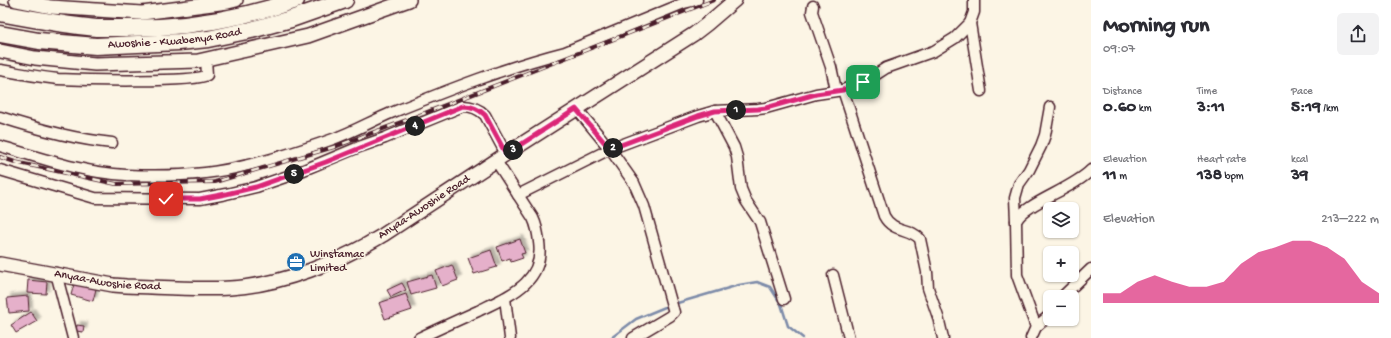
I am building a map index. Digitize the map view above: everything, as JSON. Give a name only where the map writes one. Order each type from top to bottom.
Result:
[{"type":"main road","name":"Awoshie - Kwabenya Road","points":[[0,13],[48,22],[97,28],[140,28],[178,26],[205,22],[247,14],[296,0]]},
{"type":"main road","name":"Awoshie - Kwabenya Road","points":[[0,34],[39,41],[96,46],[179,42],[208,39],[251,30],[291,19],[345,0]]},
{"type":"street","points":[[16,0],[51,7],[142,13],[205,2],[228,2],[236,0]]},
{"type":"street","points":[[0,51],[35,58],[94,64],[198,61],[308,36],[409,0]]},
{"type":"street","points":[[0,146],[92,172],[126,175],[184,174],[205,173],[238,167],[296,152],[335,139],[390,114],[454,88],[565,52],[684,3],[697,0]]},
{"type":"street","name":"Anyaa-Awoshie Road","points":[[0,264],[126,286],[214,288],[243,287],[294,276],[312,270],[372,242],[694,34],[735,0]]},
{"type":"street","points":[[518,195],[610,149],[698,116],[715,111],[758,109],[816,94],[840,90],[870,79],[886,68],[940,48],[955,38],[970,23],[974,12],[974,0]]},
{"type":"street","points":[[813,6],[812,12],[884,216],[892,226],[914,234],[920,239],[927,272],[928,288],[938,317],[943,338]]},
{"type":"street","points":[[970,23],[981,91]]},
{"type":"street","points":[[0,70],[58,79],[182,80],[204,77],[207,75],[206,59]]},
{"type":"street","points":[[0,170],[96,198],[200,199],[256,187],[294,174],[463,106],[475,108],[485,115],[501,158],[518,195],[537,227],[540,256],[537,268],[521,288],[505,298],[419,338]]},
{"type":"street","points":[[1036,327],[1017,275],[1015,198],[1019,184],[1029,170],[1041,146],[1045,135],[1050,107]]},
{"type":"street","points":[[576,109],[610,149],[634,183],[644,206],[674,312],[670,316],[633,338]]},
{"type":"street","points":[[715,111],[734,147],[737,157],[741,189],[746,201],[760,222],[784,298]]},
{"type":"street","points":[[0,117],[60,135],[112,143]]},
{"type":"street","points":[[1016,221],[1018,216],[1028,208],[1079,181],[1091,170]]},
{"type":"street","points":[[1069,290],[1091,269]]},
{"type":"street","points":[[56,273],[73,338]]},
{"type":"street","points":[[833,275],[849,338]]},
{"type":"street","points":[[505,298],[510,338]]},
{"type":"street","points":[[1031,338],[1036,327],[1043,321]]},
{"type":"building","points":[[520,239],[525,253],[521,254],[523,258],[511,262],[510,258],[502,261],[497,247]]},
{"type":"building","points":[[491,250],[497,267],[474,274],[468,258]]},
{"type":"building","points":[[452,265],[458,280],[442,286],[436,271]]},
{"type":"building","points":[[432,275],[436,288],[411,295],[407,282]]},
{"type":"building","points":[[28,280],[47,282],[46,294],[27,293]]},
{"type":"building","points":[[402,283],[406,290],[391,297],[387,290]]},
{"type":"building","points":[[74,284],[96,289],[93,301],[71,295]]},
{"type":"building","points":[[406,294],[412,310],[385,319],[379,303]]},
{"type":"building","points":[[28,296],[29,311],[9,313],[7,298]]},
{"type":"building","points":[[31,312],[37,321],[16,333],[11,325]]},
{"type":"building","points":[[77,325],[84,326],[83,332],[76,331]]},
{"type":"waterway","points":[[674,304],[739,285],[757,282],[770,287],[781,304],[788,326],[803,338]]},
{"type":"waterway","points":[[611,338],[636,319],[670,305]]},
{"type":"railway","points":[[0,157],[15,162],[116,184],[215,182],[334,147],[714,0]]},
{"type":"place","name":"Winstamac Limited","points":[[296,262]]},
{"type":"route","points":[[166,199],[200,199],[256,187],[326,162],[359,147],[412,128],[463,106],[475,108],[485,115],[506,154],[576,109],[610,149],[715,111],[766,108],[816,94],[843,90],[863,82]]}]
